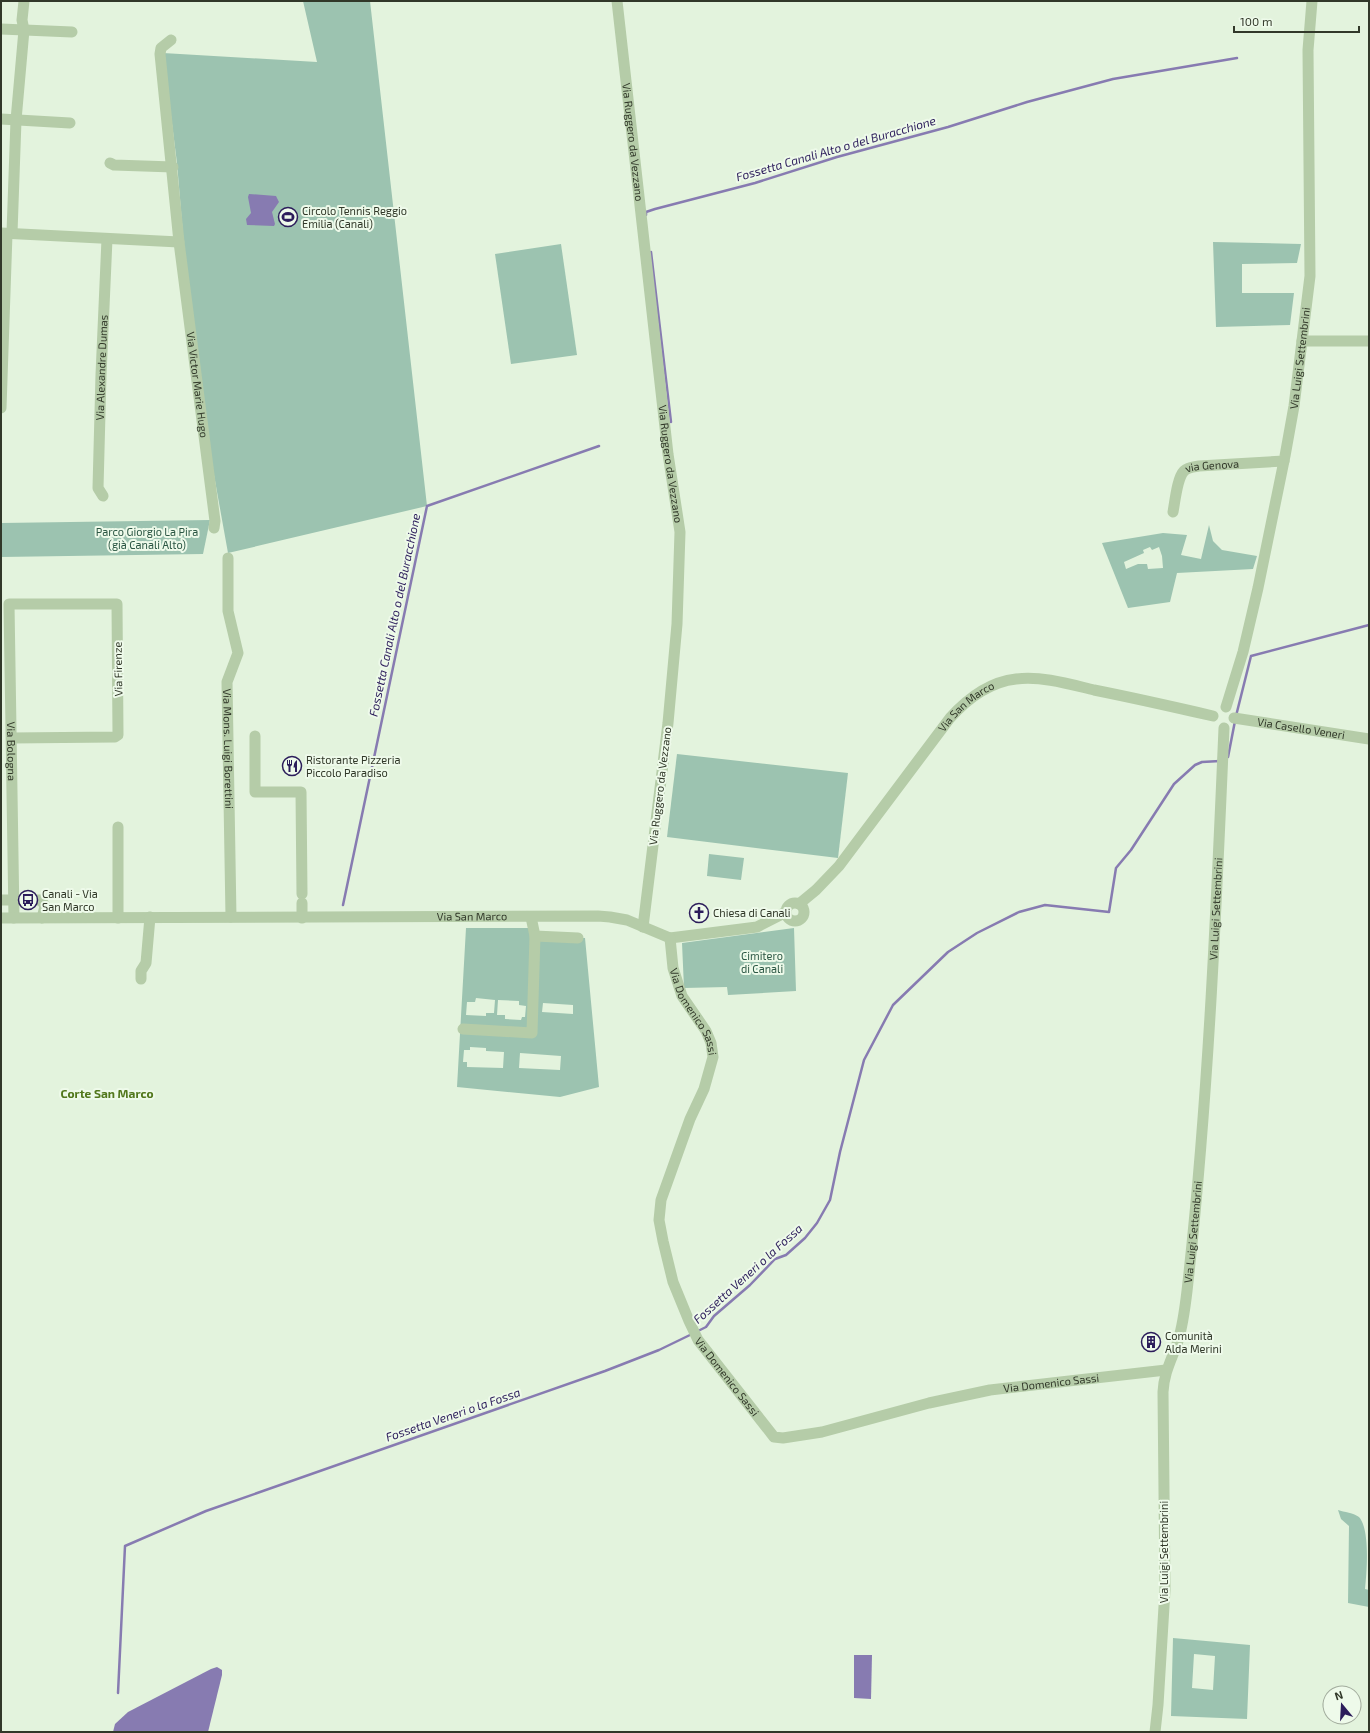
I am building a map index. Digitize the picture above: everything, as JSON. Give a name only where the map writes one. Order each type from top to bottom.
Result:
[{"type":"street","points":[[1,408],[7,233],[24,30],[22,20],[24,1]]},
{"type":"street","name":"Via Ruggero da Vezzano","points":[[617,1],[668,454],[680,532],[677,624],[668,724],[643,927]]},
{"type":"street","name":"Via Luigi Settembrini","points":[[1226,707],[1246,638],[1284,461],[1294,406],[1310,276],[1308,50],[1312,1]]},
{"type":"street","points":[[1,28],[72,32]]},
{"type":"street","name":"Via Victor Marie Hugo","points":[[171,40],[160,51],[173,167],[179,242],[215,521],[214,528]]},
{"type":"street","points":[[1,119],[70,123]]},
{"type":"street","points":[[110,163],[114,165],[173,167]]},
{"type":"street","points":[[7,233],[179,242]]},
{"type":"street","name":"Via Alexandre Dumas","points":[[103,496],[98,488],[107,239]]},
{"type":"street","points":[[1302,341],[1369,341]]},
{"type":"street","name":"via Genova","points":[[1173,512],[1181,476],[1185,470],[1189,468],[1199,466],[1284,461]]},
{"type":"street","name":"Via Mons. Luigi Borettini","points":[[228,558],[228,611],[238,653],[227,682],[231,917]]},
{"type":"street","name":"Via Bologna","points":[[10,604],[14,918]]},
{"type":"street","name":"Via Firenze","points":[[10,604],[118,604],[118,735],[115,737],[11,738]]},
{"type":"street","name":"Via San Marco","points":[[789,917],[797,921],[802,919],[801,907],[839,866],[950,718],[963,704],[978,692],[989,686],[1016,679],[1047,680],[1213,716]]},
{"type":"street","points":[[1226,707],[1232,711],[1236,718],[1232,724],[1224,728],[1216,724],[1213,716],[1216,710],[1226,707]]},
{"type":"street","name":"Via Casello Veneri","points":[[1236,718],[1369,739]]},
{"type":"street","name":"Via Luigi Settembrini","points":[[1155,1732],[1165,1590],[1163,1398],[1166,1370],[1181,1333],[1191,1247],[1210,1030],[1224,728]]},
{"type":"street","points":[[255,736],[255,792],[301,792],[302,918]]},
{"type":"street","points":[[118,827],[118,918]]},
{"type":"street","points":[[1,900],[41,900],[45,906],[42,918]]},
{"type":"street","name":"Via San Marco","points":[[789,917],[790,905],[801,907]]},
{"type":"street","points":[[141,979],[141,971],[146,963],[150,917]]},
{"type":"street","points":[[463,1029],[532,1033],[535,936],[531,917]]},
{"type":"street","name":"Via San Marco","points":[[1,918],[610,917],[643,927],[665,938],[670,938],[773,926],[789,917]]},
{"type":"street","points":[[535,936],[578,938]]},
{"type":"street","name":"Via Domenico Sassi","points":[[670,938],[673,968],[682,996],[706,1031],[711,1043],[713,1057],[704,1089],[690,1119],[661,1200],[659,1220],[663,1241],[673,1282],[698,1340],[774,1437],[783,1438],[822,1432],[942,1400],[990,1390],[1166,1370]]},
{"type":"green space","name":"Circolo Tennis Reggio Emilia (Canali)","points":[[303,1],[370,1],[427,506],[228,553],[212,464],[186,270],[177,163],[163,53],[317,62]]},
{"type":"green space","points":[[1213,242],[1301,244],[1297,263],[1242,264],[1242,293],[1294,293],[1290,325],[1216,327]]},
{"type":"green space","points":[[561,244],[577,355],[511,364],[495,254]]},
{"type":"green space","name":"Parco Giorgio La Pira (già Canali Alto)","points":[[210,520],[203,554],[1,557],[1,523]]},
{"type":"green space","points":[[1209,525],[1213,541],[1222,550],[1257,556],[1253,569],[1177,573],[1170,602],[1128,608],[1102,543],[1163,533],[1187,535],[1181,555],[1201,559]],"holes":[[[1150,547],[1152,550],[1159,547],[1162,556],[1163,568],[1148,569],[1147,564],[1138,564],[1126,569],[1124,562],[1144,553],[1143,550]]]},
{"type":"green space","points":[[677,754],[848,773],[838,858],[667,837]]},
{"type":"green space","points":[[709,854],[744,858],[741,880],[707,876]]},
{"type":"green space","points":[[466,928],[533,928],[535,936],[585,938],[599,1087],[560,1097],[457,1087]],"holes":[[[476,998],[495,1000],[494,1013],[486,1013],[486,1016],[466,1015],[467,1002],[475,1002]],[[498,1000],[519,1001],[519,1005],[526,1006],[525,1017],[522,1017],[521,1020],[505,1019],[505,1015],[497,1015]],[[543,1003],[573,1005],[573,1014],[542,1012]],[[470,1047],[486,1048],[486,1051],[504,1052],[503,1068],[467,1067],[467,1062],[463,1062],[464,1050],[470,1050]],[[520,1053],[561,1056],[560,1070],[519,1068]]]},
{"type":"green space","name":"Cimitero di Canali","points":[[794,928],[796,991],[728,995],[727,987],[684,988],[682,943]]},
{"type":"green space","points":[[1338,1510],[1359,1517],[1365,1531],[1367,1551],[1365,1589],[1369,1590],[1369,1607],[1348,1603],[1349,1526],[1341,1519]]},
{"type":"green space","points":[[1173,1638],[1250,1645],[1247,1719],[1171,1716]],"holes":[[[1194,1654],[1215,1656],[1213,1690],[1192,1688]]]},
{"type":"shaded area","points":[[249,194],[276,196],[279,202],[272,212],[275,224],[274,226],[247,225],[246,219],[251,213],[248,197]]},
{"type":"shaded area","points":[[854,1655],[872,1655],[871,1699],[854,1698]]},
{"type":"shaded area","points":[[217,1667],[222,1670],[222,1675],[208,1732],[113,1732],[115,1724],[128,1712]]},
{"type":"waterway","name":"Fossetta Canali Alto o del Buracchione","points":[[646,215],[646,212],[655,209],[755,183],[837,157],[948,127],[1027,102],[1113,79],[1237,58]]},
{"type":"waterway","name":"Fossetta Canali Alto o del Buracchione","points":[[651,252],[671,422]]},
{"type":"waterway","name":"Fossetta Canali Alto o del Buracchione","points":[[343,905],[427,506],[599,446]]},
{"type":"waterway","name":"Fossetta Veneri o la Fossa","points":[[1236,716],[1251,656],[1369,625]]},
{"type":"waterway","name":"Fossetta Veneri o la Fossa","points":[[1228,757],[1235,721]]},
{"type":"waterway","name":"Fossetta Veneri o la Fossa","points":[[696,1332],[706,1327],[714,1316],[750,1285],[775,1259],[786,1255],[805,1238],[817,1223],[830,1200],[840,1152],[864,1060],[893,1005],[948,952],[977,933],[1019,912],[1045,905],[1109,912],[1116,868],[1131,850],[1174,784],[1195,765],[1202,762],[1220,761]]},
{"type":"waterway","name":"Fossetta Veneri o la Fossa","points":[[118,1693],[125,1546],[206,1511],[605,1371],[659,1350],[692,1334]]},
{"type":"place","name":"Circolo Tennis Reggio Emilia (Canali)","points":[[288,217]]},
{"type":"place","name":"Ristorante Pizzeria Piccolo Paradiso","points":[[292,766]]},
{"type":"place","name":"Canali - Via San Marco","points":[[28,900]]},
{"type":"place","name":"Chiesa di Canali","points":[[699,913]]},
{"type":"place","name":"Comunità Alda Merini","points":[[1151,1342]]},
{"type":"district","name":"Corte San Marco","points":[[107,1094]]}]
